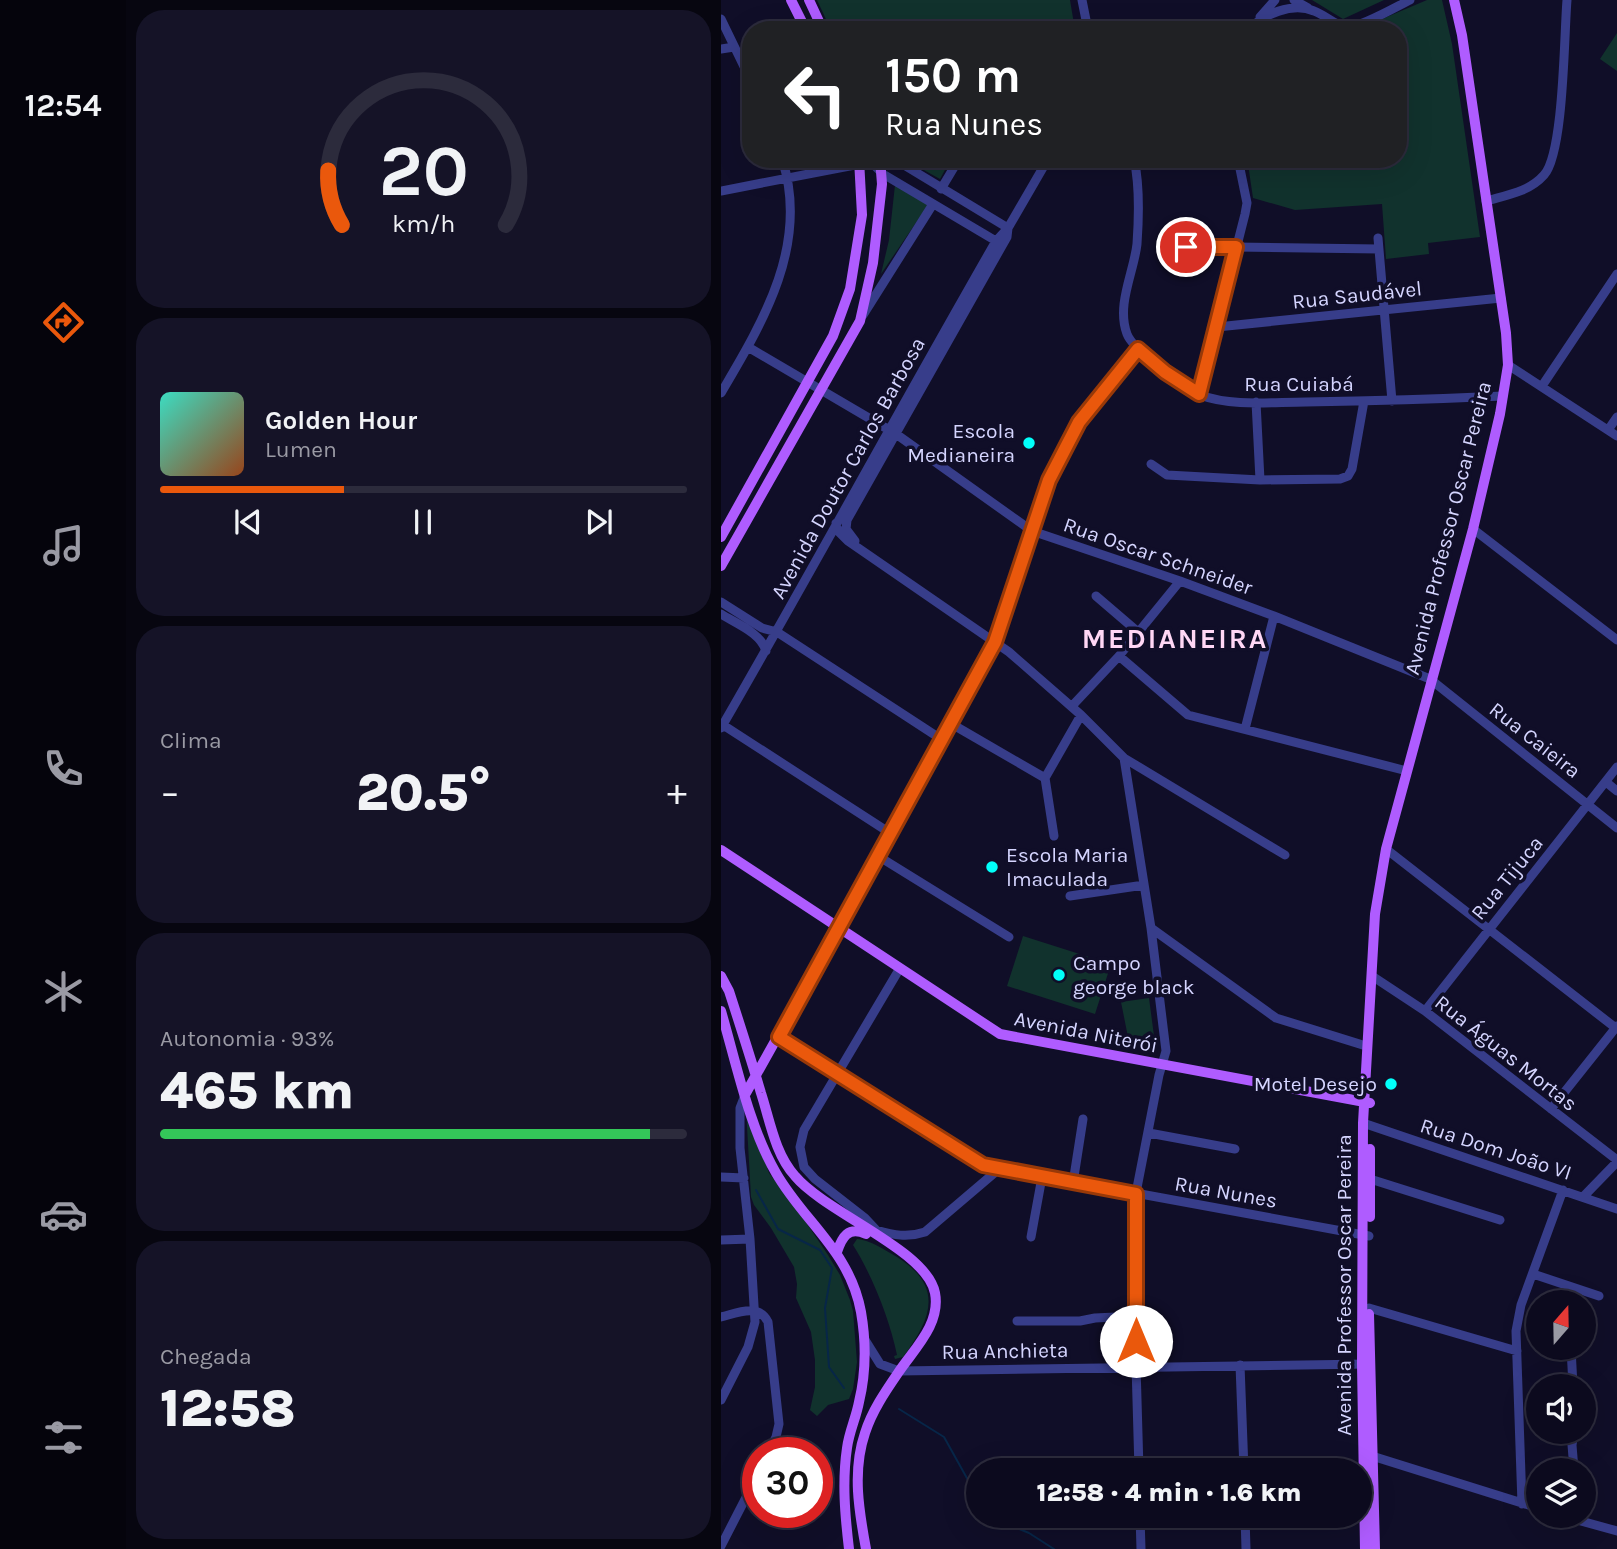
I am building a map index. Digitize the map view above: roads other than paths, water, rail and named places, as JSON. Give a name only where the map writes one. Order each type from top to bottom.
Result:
[{"type":"main road","points":[[791,0],[802,21]]},
{"type":"main road","points":[[809,0],[819,21]]},
{"type":"main road","name":"Avenida Professor Oscar Pereira","points":[[1367,1103],[1366,1046],[1370,1021],[1375,914],[1386,849],[1430,679],[1473,529],[1508,365],[1501,298],[1462,36],[1454,0]]},
{"type":"main road","points":[[721,537],[833,336],[850,289],[862,215],[862,168]]},
{"type":"main road","points":[[721,566],[860,321],[873,263],[882,168]]},
{"type":"main road","name":"Avenida Niterói","points":[[721,850],[1000,1034],[1367,1103]]},
{"type":"main road","points":[[745,1093],[839,928]]},
{"type":"main road","points":[[721,976],[729,991],[779,1150],[793,1175],[807,1190],[923,1269],[936,1294],[936,1308],[926,1335],[876,1407],[865,1433],[857,1471],[859,1512],[866,1549]]},
{"type":"main road","points":[[721,1012],[762,1147],[777,1175],[837,1252],[851,1278],[861,1310],[865,1340],[864,1380],[847,1444],[844,1469],[844,1504],[849,1549]]},
{"type":"main road","name":"Avenida Professor Oscar Pereira","points":[[1365,1549],[1366,1124],[1373,1043],[1370,1021]]},
{"type":"main road","name":"Avenida Professor Oscar Pereira","points":[[1366,1124],[1370,1179],[1366,1235],[1369,1308],[1366,1364],[1375,1549]]},
{"type":"main road","points":[[837,1252],[844,1235],[855,1231],[890,1244]]},
{"type":"street","points":[[1082,0],[1086,21]]},
{"type":"street","points":[[1256,21],[1275,0]]},
{"type":"street","points":[[1294,0],[1335,21]]},
{"type":"street","points":[[1365,21],[1411,0]]},
{"type":"street","points":[[1486,201],[1524,190],[1546,174],[1550,166],[1559,133],[1567,0]]},
{"type":"street","points":[[1260,21],[1290,8],[1313,10]]},
{"type":"street","points":[[721,19],[742,63]]},
{"type":"street","points":[[721,49],[734,47]]},
{"type":"street","points":[[721,393],[767,310],[786,260],[790,206],[785,168]]},
{"type":"street","points":[[721,191],[832,168]]},
{"type":"street","points":[[873,168],[996,241]]},
{"type":"street","points":[[908,168],[1008,228]]},
{"type":"street","points":[[941,189],[954,168]]},
{"type":"street","name":"Avenida Doutor Carlos Barbosa","points":[[860,548],[846,529],[847,520],[892,431],[996,241],[1008,228],[1043,168]]},
{"type":"street","name":"Rua Cuiabá","points":[[1136,168],[1137,246],[1125,300],[1127,334],[1138,349],[1165,372],[1199,394],[1241,403],[1503,396]]},
{"type":"street","points":[[1199,394],[1247,203],[1240,168]]},
{"type":"street","points":[[860,321],[933,204]]},
{"type":"street","name":"Avenida Doutor Carlos Barbosa","points":[[722,727],[836,523],[1007,237],[1008,228]]},
{"type":"street","points":[[1378,238],[1392,401]]},
{"type":"street","points":[[1161,246],[1379,249]]},
{"type":"street","points":[[1542,386],[1617,274]]},
{"type":"street","name":"Rua Saudável","points":[[1217,327],[1501,298]]},
{"type":"street","name":"Rua Oscar Schneider","points":[[748,347],[892,431],[1032,531],[1180,581],[1430,679]]},
{"type":"street","points":[[839,928],[995,642],[1049,480],[1079,422],[1138,349]]},
{"type":"street","points":[[1508,365],[1617,436]]},
{"type":"street","points":[[1151,464],[1167,475],[1260,480],[1341,480],[1348,476],[1352,469],[1364,401]]},
{"type":"street","points":[[1256,402],[1260,480]]},
{"type":"street","points":[[1608,430],[1617,416]]},
{"type":"street","points":[[836,523],[838,531],[860,548],[1009,652],[1072,706],[1124,758],[1285,855]]},
{"type":"street","points":[[1473,529],[1617,640]]},
{"type":"street","points":[[1072,706],[1119,656],[1180,581]]},
{"type":"street","points":[[1096,596],[1138,632]]},
{"type":"street","points":[[721,602],[762,628],[777,632],[941,739]]},
{"type":"street","points":[[721,614],[758,637],[764,643],[766,651]]},
{"type":"street","points":[[1245,729],[1274,616]]},
{"type":"street","points":[[1119,656],[1188,715],[1407,771]]},
{"type":"street","name":"Rua Caieira","points":[[1430,679],[1617,828]]},
{"type":"street","points":[[1054,836],[1045,778],[1081,715]]},
{"type":"street","points":[[950,723],[1045,778]]},
{"type":"street","points":[[722,727],[890,833]]},
{"type":"street","points":[[1124,758],[1145,885],[1166,1051],[1136,1194],[1139,1458]]},
{"type":"street","name":"Rua Tijuca","points":[[1425,1011],[1617,767]]},
{"type":"street","points":[[1606,782],[1617,791]]},
{"type":"street","points":[[1386,849],[1617,1028],[1551,1109]]},
{"type":"street","points":[[878,856],[1009,937]]},
{"type":"street","points":[[1070,896],[1145,885]]},
{"type":"street","points":[[1151,928],[1276,1018],[1366,1046]]},
{"type":"street","points":[[890,1244],[865,1218],[815,1179],[804,1167],[800,1147],[804,1130],[900,968]]},
{"type":"street","name":"Rua Águas Mortas","points":[[1373,976],[1425,1011],[1617,1161]]},
{"type":"street","name":"Rua Nunes","points":[[779,1037],[983,1165],[1366,1235]]},
{"type":"street","points":[[721,1400],[748,1347],[756,1311],[740,1108],[745,1093]]},
{"type":"street","points":[[1073,1183],[1083,1119]]},
{"type":"street","name":"Rua Dom João VI","points":[[1366,1124],[1617,1209]]},
{"type":"street","points":[[1149,1133],[1235,1149]]},
{"type":"street","points":[[1583,1196],[1617,1161]]},
{"type":"street","points":[[876,1230],[905,1236],[925,1232],[999,1169]]},
{"type":"street","points":[[721,1177],[744,1178]]},
{"type":"street","points":[[1031,1237],[1042,1177]]},
{"type":"street","points":[[1370,1179],[1500,1220]]},
{"type":"street","points":[[1522,1504],[1516,1331],[1519,1310],[1563,1190]]},
{"type":"street","points":[[721,1240],[750,1239]]},
{"type":"street","points":[[1533,1273],[1599,1296]]},
{"type":"street","points":[[1369,1308],[1517,1351]]},
{"type":"street","points":[[721,1317],[756,1311],[768,1322],[779,1424],[776,1437]]},
{"type":"street","points":[[1017,1321],[1080,1321],[1136,1316]]},
{"type":"street","points":[[865,1340],[880,1364],[899,1371]]},
{"type":"street","name":"Rua Anchieta","points":[[899,1371],[1136,1365],[1366,1364]]},
{"type":"street","points":[[1240,1365],[1244,1458]]},
{"type":"street","points":[[1372,1456],[1526,1505]]},
{"type":"street","points":[[721,1546],[742,1505]]},
{"type":"street","points":[[1596,1524],[1617,1531]]},
{"type":"street","points":[[1140,1528],[1141,1549]]},
{"type":"street","points":[[1245,1528],[1246,1549]]},
{"type":"waterway","points":[[756,1190],[778,1229],[820,1250],[832,1268],[825,1308],[829,1367],[844,1388]]},
{"type":"waterway","points":[[899,1409],[944,1437],[966,1476]]},
{"type":"waterway","points":[[1017,1528],[1054,1549]]},
{"type":"place","name":"Escola Medianeira","points":[[1029,443]]},
{"type":"place","name":"Escola Maria Imaculada","points":[[992,867]]},
{"type":"place","name":"Campo george black","points":[[1059,975]]},
{"type":"place","name":"Motel Desejo","points":[[1391,1084]]},
{"type":"district","name":"MEDIANEIRA","points":[[1175,638]]}]
